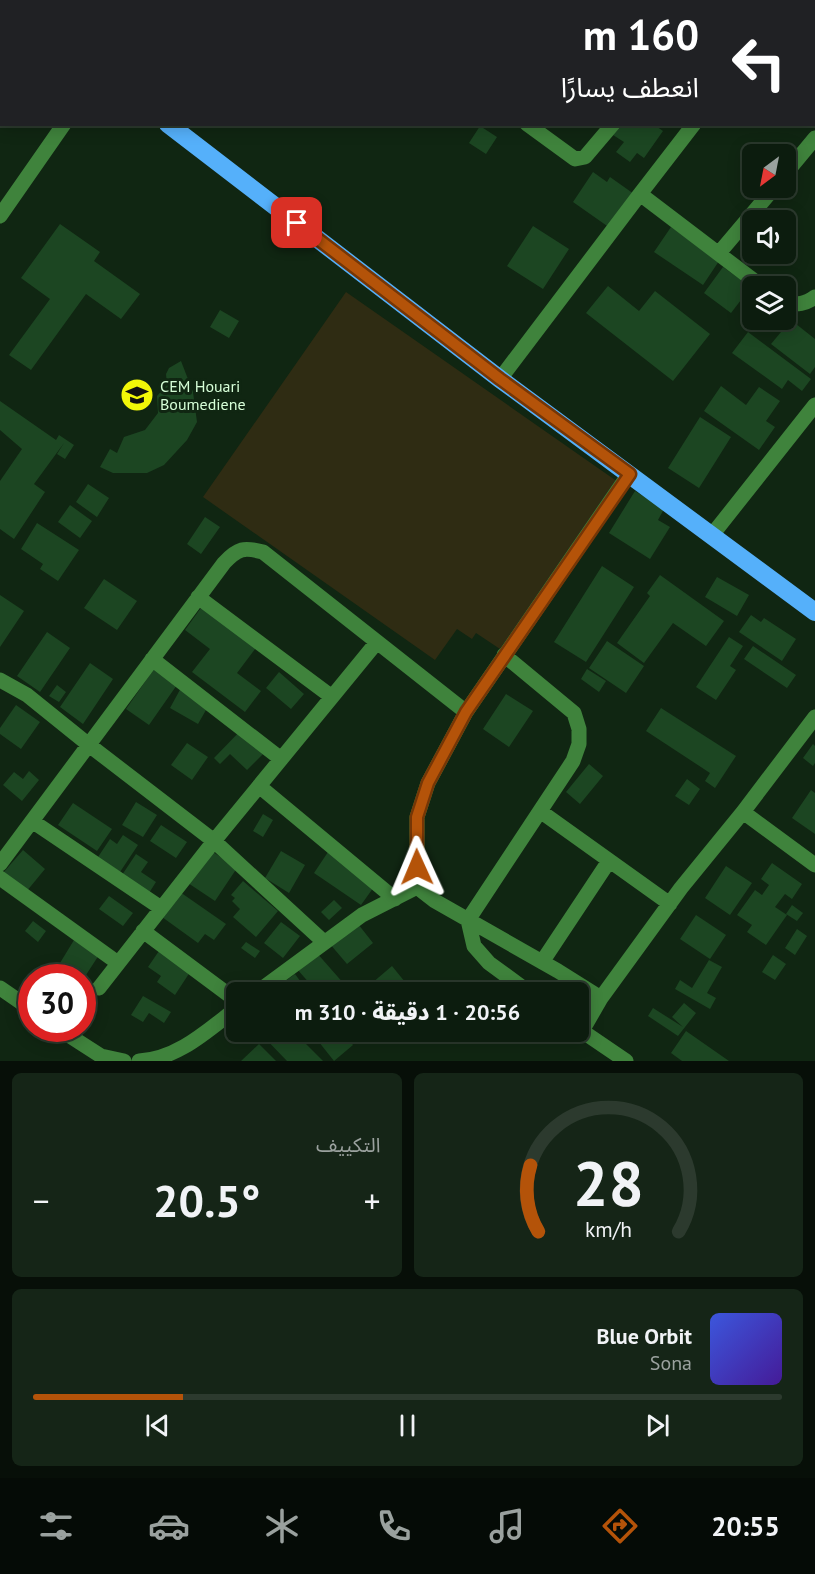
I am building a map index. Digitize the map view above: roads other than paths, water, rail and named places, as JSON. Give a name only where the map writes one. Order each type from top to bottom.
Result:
[{"type":"highway","points":[[171,126],[500,379],[815,612]]},
{"type":"street","points":[[0,216],[63,126]]},
{"type":"street","points":[[530,126],[575,159],[585,157],[611,126]]},
{"type":"street","points":[[500,379],[691,126]]},
{"type":"street","points":[[796,160],[815,138]]},
{"type":"street","points":[[640,194],[748,276]]},
{"type":"street","points":[[719,253],[766,198]]},
{"type":"street","points":[[796,305],[807,303],[815,297]]},
{"type":"street","points":[[712,535],[815,405]]},
{"type":"street","points":[[417,887],[417,817],[428,783],[466,712],[630,474]]},
{"type":"street","points":[[0,864],[198,597],[235,551],[249,548],[263,552],[466,712]]},
{"type":"street","points":[[198,597],[332,697]]},
{"type":"street","points":[[99,988],[214,841],[377,642]]},
{"type":"street","points":[[504,655],[574,713],[579,729],[579,744],[573,761],[468,920],[474,946],[489,963],[515,982]]},
{"type":"street","points":[[152,659],[281,759]]},
{"type":"street","points":[[0,680],[27,695],[214,841],[324,942]]},
{"type":"street","points":[[589,1016],[669,904],[815,717]]},
{"type":"street","points":[[259,786],[395,899]]},
{"type":"street","points":[[540,811],[669,904]]},
{"type":"street","points":[[743,812],[815,865]]},
{"type":"street","points":[[32,821],[161,908]]},
{"type":"street","points":[[542,962],[609,861]]},
{"type":"street","points":[[0,878],[118,963]]},
{"type":"street","points":[[271,982],[362,915],[417,887]]},
{"type":"street","points":[[417,887],[435,901],[601,998]]},
{"type":"street","points":[[143,931],[226,993]]},
{"type":"street","points":[[0,988],[18,1000]]},
{"type":"street","points":[[139,1061],[168,1055],[190,1043],[226,1016]]},
{"type":"street","points":[[589,1036],[626,1061]]},
{"type":"street","points":[[79,1042],[101,1056],[124,1061]]},
{"type":"place","name":"CEM Houari Boumediene","points":[[137,395]]}]
